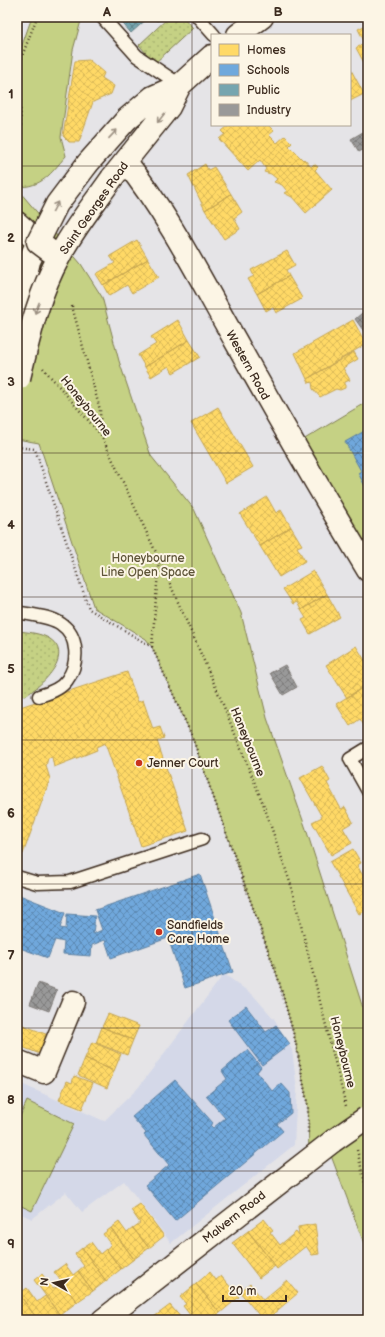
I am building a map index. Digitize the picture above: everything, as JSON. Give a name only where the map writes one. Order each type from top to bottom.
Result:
[{"type":"street","points":[[239,34],[262,17]]},
{"type":"street","name":"Saint Georges Road","points":[[17,314],[28,253],[57,204],[88,163],[127,119],[153,97],[180,85],[211,57]]},
{"type":"street","name":"Saint Georges Road","points":[[18,384],[32,321],[55,264],[119,170],[169,108],[180,85]]},
{"type":"street","name":"Western Road","points":[[119,170],[152,196],[293,446],[368,570]]},
{"type":"street","points":[[17,223],[28,253],[55,264]]},
{"type":"street","points":[[17,1061],[44,1072],[73,1002]]},
{"type":"street","name":"Malvern Road","points":[[103,1320],[309,1158],[333,1141],[361,1115]]},
{"type":"lane","points":[[102,17],[137,56],[180,85]]},
{"type":"lane","points":[[198,17],[213,34]]},
{"type":"lane","points":[[17,612],[61,624],[68,631],[75,648],[75,659],[67,680],[60,688],[50,694],[39,696]]},
{"type":"lane","points":[[368,748],[350,759],[368,791]]},
{"type":"lane","points":[[17,877],[37,883],[70,882],[202,839]]},
{"type":"path","points":[[17,68],[37,17]]},
{"type":"path","points":[[17,171],[22,174],[19,64]]},
{"type":"path","points":[[72,306],[100,410],[101,435]]},
{"type":"path","name":"Honeybourne","points":[[41,365],[101,435],[159,559],[220,697],[264,806],[291,885],[361,1115]]},
{"type":"path","points":[[17,447],[35,449],[89,609],[152,647]]},
{"type":"path","points":[[159,559],[152,647],[192,734],[278,978],[296,1039],[308,1107],[309,1158]]},
{"type":"path","points":[[355,1142],[368,1196]]},
{"type":"shaded area","points":[[224,974],[253,995],[275,1020],[292,1050],[297,1089],[294,1145],[171,1243],[124,1181],[82,1212],[66,1192],[32,1219],[17,1212],[17,1082],[104,1121],[138,1088]]},
{"type":"green space","points":[[32,17],[82,17],[73,50],[61,137],[66,156],[50,174],[40,182],[33,185],[17,187],[17,64]]},
{"type":"green space","points":[[169,17],[175,21],[179,17],[183,17],[193,28],[155,63],[139,45]]},
{"type":"green space","name":"Honeybourne Line Open Space","points":[[19,191],[81,264],[102,297],[119,361],[151,456],[194,509],[241,613],[267,718],[306,829],[368,1024],[368,1254],[327,1145],[309,1158],[308,1107],[295,1039],[278,978],[191,734],[152,647],[146,639],[94,608],[39,443],[17,439],[17,194]]},
{"type":"green space","points":[[368,401],[368,570],[293,446]]},
{"type":"green space","points":[[17,631],[34,633],[50,639],[57,646],[59,654],[57,662],[46,678],[39,686],[25,696],[17,695]]},
{"type":"green space","points":[[27,1101],[74,1124],[32,1211],[17,1204],[17,1123]]},
{"type":"building: Homes","points":[[368,24],[368,70],[356,48],[365,43],[358,29]]},
{"type":"building: Homes","points":[[89,60],[104,73],[102,78],[114,86],[111,94],[93,102],[79,142],[69,142],[63,136],[75,61]]},
{"type":"building: Homes","points":[[351,70],[364,94],[351,100]]},
{"type":"building: Homes","points":[[228,126],[269,126],[274,131],[269,135],[277,143],[285,136],[292,143],[289,146],[303,160],[304,159],[311,167],[314,164],[318,167],[315,170],[332,190],[306,213],[292,197],[284,193],[287,191],[282,185],[274,182],[277,179],[271,174],[264,172],[266,169],[260,160],[248,171],[219,139],[225,134],[222,131]]},
{"type":"building: Homes","points":[[205,164],[208,170],[214,167],[231,194],[205,210],[188,175]]},
{"type":"building: Homes","points":[[231,194],[242,212],[234,218],[240,229],[224,239],[205,210]]},
{"type":"building: Homes","points":[[137,240],[148,259],[103,285],[96,274],[115,263],[110,256]]},
{"type":"building: Homes","points":[[287,251],[295,265],[286,270],[289,276],[257,294],[248,279],[254,276],[251,270]]},
{"type":"building: Homes","points":[[148,259],[159,277],[132,293],[127,285],[109,296],[103,285]]},
{"type":"building: Homes","points":[[289,276],[302,298],[276,313],[273,307],[266,311],[257,294]]},
{"type":"building: Homes","points":[[178,320],[189,340],[145,367],[138,355],[156,344],[151,337]]},
{"type":"building: Homes","points":[[353,320],[366,344],[307,379],[295,353]]},
{"type":"building: Homes","points":[[189,340],[200,357],[173,373],[169,366],[151,377],[145,367]]},
{"type":"building: Homes","points":[[354,352],[358,359],[343,368],[350,380],[345,382],[345,388],[340,390],[336,389],[320,397],[313,389],[312,382],[309,383],[307,379]]},
{"type":"building: Homes","points":[[218,407],[253,467],[226,483],[191,423]]},
{"type":"building: Homes","points":[[267,497],[276,513],[281,510],[291,527],[260,546],[240,514]]},
{"type":"building: Homes","points":[[291,527],[302,545],[297,547],[305,561],[279,577],[260,546]]},
{"type":"building: Homes","points":[[313,571],[327,594],[301,610],[297,602],[293,604],[283,589]]},
{"type":"building: Homes","points":[[327,594],[340,617],[310,634],[302,620],[306,618],[301,610]]},
{"type":"building: Homes","points":[[356,646],[368,665],[368,684],[347,698],[326,665]]},
{"type":"building: Homes","name":"Jenner Court","points":[[127,672],[138,702],[143,700],[153,729],[160,727],[164,738],[157,741],[188,831],[141,846],[105,743],[96,747],[97,750],[54,767],[52,757],[48,758],[46,766],[50,779],[23,854],[17,852],[17,708]]},
{"type":"building: Homes","points":[[368,684],[367,730],[360,719],[350,726],[336,704]]},
{"type":"building: Homes","points":[[322,766],[330,781],[327,783],[341,809],[345,807],[353,822],[343,828],[352,843],[331,855],[312,822],[322,817],[300,778]]},
{"type":"building: Homes","points":[[353,849],[361,863],[357,865],[368,885],[368,910],[359,914],[330,862]]},
{"type":"building: Homes","points":[[108,1014],[139,1026],[133,1040],[102,1027]]},
{"type":"building: Homes","points":[[23,1025],[48,1035],[40,1054],[17,1045]]},
{"type":"building: Homes","points":[[102,1027],[133,1040],[127,1055],[96,1043]]},
{"type":"building: Homes","points":[[92,1042],[121,1054],[114,1071],[85,1058]]},
{"type":"building: Homes","points":[[85,1058],[114,1071],[107,1088],[78,1075]]},
{"type":"building: Homes","points":[[74,1076],[93,1083],[82,1109],[59,1100],[67,1081],[72,1083]]},
{"type":"building: Homes","points":[[140,1204],[164,1236],[149,1248],[133,1228],[140,1223],[131,1210]]},
{"type":"building: Homes","points":[[264,1219],[273,1230],[270,1232],[280,1245],[296,1232],[299,1236],[298,1227],[315,1224],[319,1254],[312,1255],[306,1246],[277,1269],[248,1231]]},
{"type":"building: Homes","points":[[119,1222],[127,1233],[133,1228],[149,1248],[134,1259],[111,1228]]},
{"type":"building: Homes","points":[[111,1228],[134,1259],[121,1269],[106,1249],[111,1245],[103,1234]]},
{"type":"building: Homes","points":[[248,1231],[275,1266],[259,1278],[232,1243]]},
{"type":"building: Homes","points":[[91,1242],[100,1254],[106,1249],[121,1269],[106,1281],[82,1248]]},
{"type":"building: Homes","points":[[82,1248],[106,1281],[93,1291],[78,1271],[84,1266],[75,1254]]},
{"type":"building: Homes","points":[[65,1264],[73,1275],[78,1271],[93,1291],[77,1302],[54,1272]]},
{"type":"building: Homes","points":[[210,1272],[216,1280],[221,1276],[239,1297],[220,1313],[196,1284]]},
{"type":"building: Homes","points":[[42,1274],[53,1289],[62,1283],[77,1302],[60,1315],[34,1280]]},
{"type":"building: Homes","points":[[287,1280],[298,1293],[266,1320],[263,1320],[240,1292],[250,1284],[263,1300]]},
{"type":"building: Homes","points":[[196,1284],[220,1313],[210,1320],[194,1320],[183,1306],[186,1304],[180,1297]]},
{"type":"building: Homes","points":[[27,1288],[37,1302],[45,1296],[60,1315],[54,1320],[38,1320],[19,1294]]},
{"type":"building: Homes","points":[[19,1294],[38,1320],[17,1320],[17,1317],[20,1315],[17,1311],[17,1295]]},
{"type":"building: Homes","points":[[170,1305],[183,1320],[157,1320],[154,1317]]},
{"type":"building: Schools","points":[[368,429],[368,485],[365,486],[358,473],[361,471],[345,442]]},
{"type":"building: Schools","name":"Sandfields Care Home","points":[[200,874],[233,972],[185,988],[168,938],[111,958],[105,940],[92,945],[91,956],[63,954],[64,942],[55,940],[48,958],[17,947],[17,894],[65,913],[60,928],[66,929],[67,914],[95,916],[93,934],[102,930],[95,910]]},
{"type":"building: Schools","points":[[246,1006],[266,1032],[276,1025],[290,1044],[262,1065],[228,1020]]},
{"type":"building: Schools","points":[[247,1050],[261,1067],[257,1072],[272,1091],[281,1083],[290,1093],[291,1113],[277,1124],[283,1131],[175,1221],[145,1185],[169,1165],[144,1135],[146,1133],[132,1117],[175,1080],[213,1123],[210,1125],[213,1128],[225,1118],[206,1096],[227,1079],[222,1071]]},
{"type":"building: Public","points":[[117,17],[149,17],[131,33]]},
{"type":"building: Public","points":[[153,17],[162,17],[157,21]]},
{"type":"building: Industry","points":[[368,129],[368,149],[366,148],[359,152],[351,139]]},
{"type":"building: Industry","points":[[368,308],[368,337],[355,319]]},
{"type":"building: Industry","points":[[285,665],[297,687],[283,695],[270,673]]},
{"type":"building: Industry","points":[[38,983],[57,990],[49,1011],[30,1004]]},
{"type":"place","name":"Jenner Court","points":[[139,763]]},
{"type":"place","name":"Sandfields Care Home","points":[[159,932]]}]
